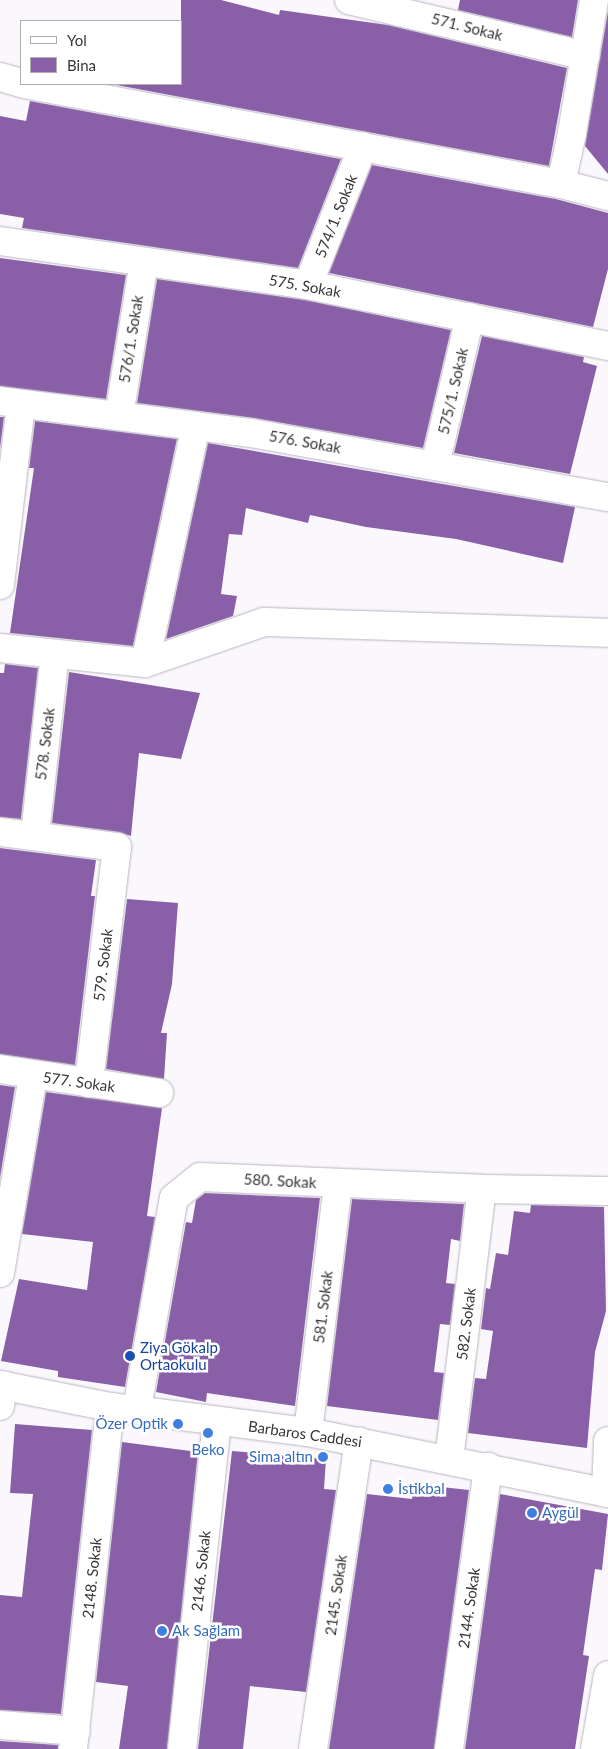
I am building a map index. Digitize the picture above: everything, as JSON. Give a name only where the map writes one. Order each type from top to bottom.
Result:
[{"type":"street","name":"571. Sokak","points":[[349,0],[442,10],[585,56]]},
{"type":"street","points":[[560,184],[594,0]]},
{"type":"street","points":[[0,77],[20,83]]},
{"type":"street","points":[[28,85],[363,146],[560,184],[608,196]]},
{"type":"street","name":"574/1. Sokak","points":[[308,285],[363,146]]},
{"type":"street","name":"575. Sokak","points":[[0,241],[308,285],[608,346]]},
{"type":"street","name":"576/1. Sokak","points":[[119,416],[144,262]]},
{"type":"street","name":"575/1. Sokak","points":[[435,465],[470,317]]},
{"type":"street","points":[[0,585],[11,402]]},
{"type":"street","name":"576. Sokak","points":[[11,402],[196,426],[435,465],[608,497]]},
{"type":"street","points":[[145,663],[196,426]]},
{"type":"street","points":[[0,648],[145,663],[264,622],[608,633]]},
{"type":"street","name":"578. Sokak","points":[[35,834],[56,654]]},
{"type":"street","points":[[0,832],[35,834]]},
{"type":"street","name":"579. Sokak","points":[[35,834],[117,847],[89,1083]]},
{"type":"street","name":"577. Sokak","points":[[0,1069],[159,1092]]},
{"type":"street","points":[[0,1273],[33,1075]]},
{"type":"street","name":"580. Sokak","points":[[138,1409],[174,1198],[200,1177],[482,1189],[608,1191]]},
{"type":"street","name":"581. Sokak","points":[[308,1432],[338,1183]]},
{"type":"street","name":"582. Sokak","points":[[449,1460],[482,1189]]},
{"type":"street","name":"Barbaros Caddesi","points":[[1,1392],[138,1409],[217,1422],[308,1432],[607,1493]]},
{"type":"street","name":"2148. Sokak","points":[[75,1740],[110,1407]]},
{"type":"street","name":"2146. Sokak","points":[[182,1749],[217,1422]]},
{"type":"street","name":"2145. Sokak","points":[[313,1749],[359,1441]]},
{"type":"street","points":[[607,1493],[608,1441]]},
{"type":"street","name":"2144. Sokak","points":[[449,1749],[488,1468]]},
{"type":"street","points":[[595,1749],[608,1675]]},
{"type":"street","points":[[0,1725],[75,1740]]},
{"type":"building","points":[[181,0],[221,0],[279,15],[280,10],[388,25],[567,68],[549,166],[116,85],[182,85]]},
{"type":"building","points":[[460,0],[578,0],[572,37],[458,10]]},
{"type":"building","points":[[608,11],[608,174],[585,146]]},
{"type":"building","points":[[30,101],[341,159],[298,268],[22,228],[24,218],[0,214],[0,116],[26,121]]},
{"type":"building","points":[[372,165],[556,199],[608,213],[608,269],[593,327],[329,273]]},
{"type":"building","points":[[0,258],[126,275],[106,399],[0,386]]},
{"type":"building","points":[[157,279],[305,300],[451,330],[423,448],[254,418],[137,403]]},
{"type":"building","points":[[482,336],[584,357],[583,362],[597,366],[570,474],[454,453]]},
{"type":"building","points":[[0,417],[4,417],[0,449]]},
{"type":"building","points":[[35,421],[177,439],[133,646],[10,633],[34,468],[29,468]]},
{"type":"building","points":[[208,443],[575,507],[563,563],[456,539],[366,527],[310,515],[308,523],[246,508],[242,535],[229,534],[221,594],[237,596],[233,616],[166,639]]},
{"type":"building","points":[[5,664],[38,668],[21,819],[0,817],[0,673],[4,673]]},
{"type":"building","points":[[69,672],[200,693],[181,759],[139,753],[131,836],[119,832],[52,823]]},
{"type":"building","points":[[0,848],[96,860],[91,896],[95,896],[75,1065],[0,1054]]},
{"type":"building","points":[[127,899],[178,903],[172,984],[161,1033],[167,1033],[164,1079],[106,1069]]},
{"type":"building","points":[[0,1085],[15,1087],[0,1178]]},
{"type":"building","points":[[46,1092],[162,1108],[147,1216],[155,1217],[125,1387],[58,1377],[58,1371],[1,1361],[19,1279],[87,1290],[93,1242],[22,1234]]},
{"type":"building","points":[[205,1193],[320,1198],[295,1406],[207,1393],[206,1402],[156,1392],[186,1222],[192,1223],[196,1200]]},
{"type":"building","points":[[352,1199],[464,1204],[460,1241],[451,1239],[446,1283],[455,1284],[450,1325],[440,1324],[434,1372],[444,1373],[438,1420],[327,1406]]},
{"type":"building","points":[[531,1205],[604,1207],[606,1311],[595,1352],[587,1448],[468,1433],[475,1378],[486,1379],[493,1331],[481,1329],[486,1288],[490,1289],[496,1253],[508,1255],[514,1211],[530,1213]]},
{"type":"building","points":[[15,1424],[92,1430],[61,1714],[0,1710],[0,1595],[22,1597],[33,1494],[10,1493]]},
{"type":"building","points":[[122,1442],[198,1452],[167,1749],[119,1749],[128,1686],[96,1682]]},
{"type":"building","points":[[232,1451],[326,1459],[324,1489],[336,1490],[306,1692],[250,1686],[243,1749],[198,1749]]},
{"type":"building","points":[[414,1484],[469,1490],[434,1749],[329,1749],[367,1494],[412,1499]]},
{"type":"building","points":[[500,1494],[608,1514],[602,1570],[595,1569],[583,1655],[589,1656],[575,1749],[465,1749]]},
{"type":"building","points":[[0,1741],[58,1745],[58,1749],[0,1749]]},
{"type":"place","name":"Ziya Gökalp Ortaokulu","points":[[130,1356]]},
{"type":"place","name":"Özer Optik","points":[[178,1424]]},
{"type":"place","name":"Beko","points":[[208,1433]]},
{"type":"place","name":"Sima altın","points":[[323,1457]]},
{"type":"place","name":"İstikbal","points":[[388,1489]]},
{"type":"place","name":"Aygül","points":[[532,1513]]},
{"type":"place","name":"Ak Sağlam","points":[[162,1631]]}]
